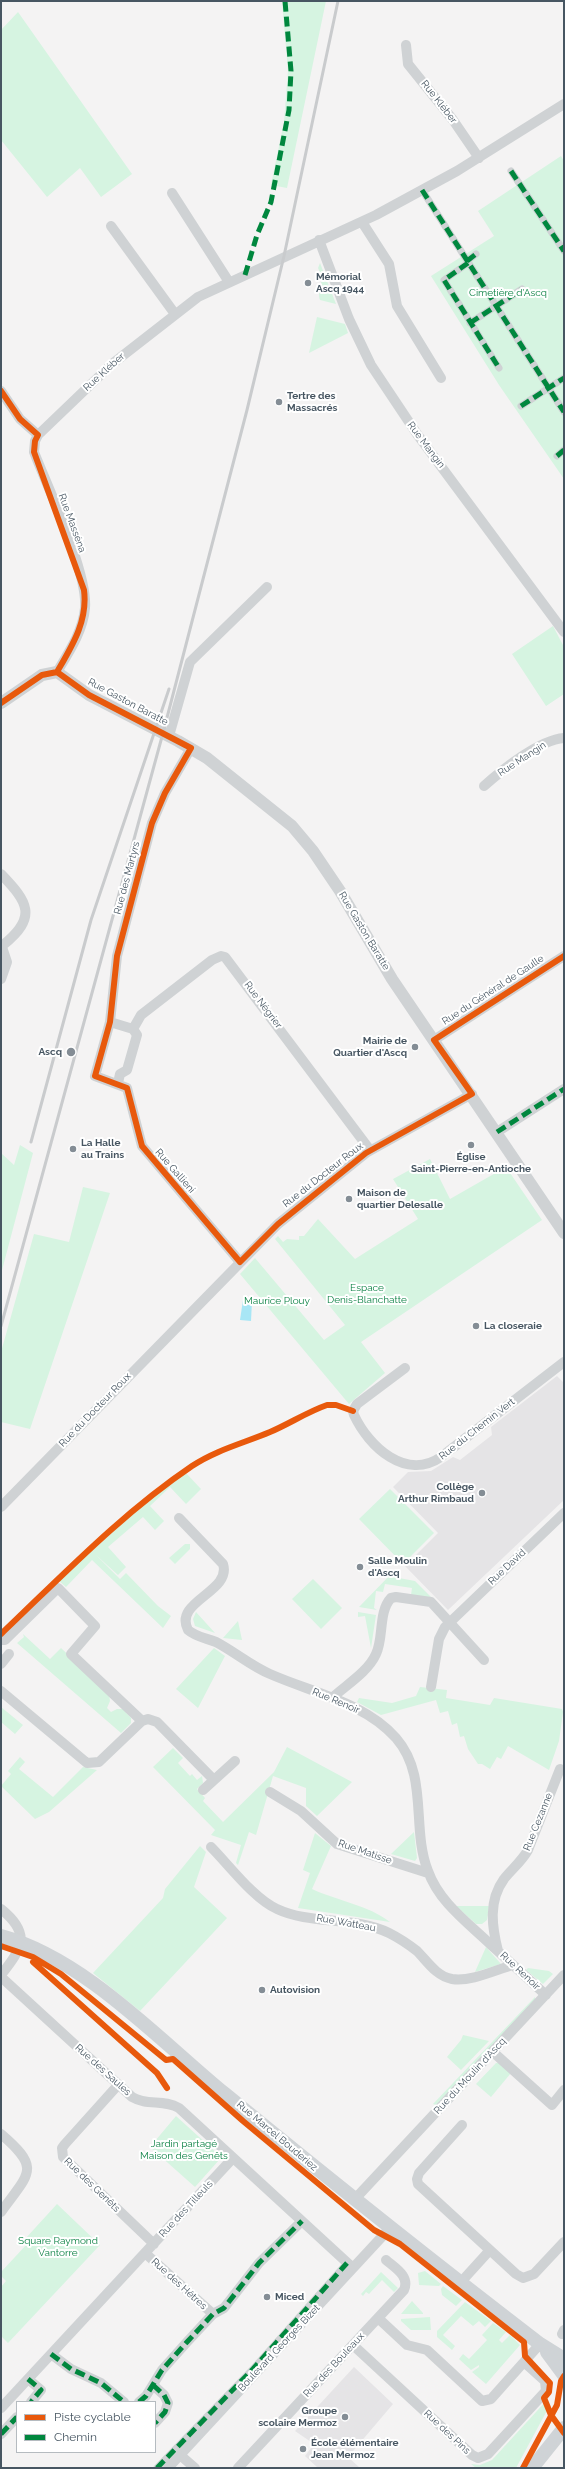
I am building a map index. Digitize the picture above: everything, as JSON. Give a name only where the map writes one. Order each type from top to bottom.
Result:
[{"type":"main road","name":"Rue Marcel Bouderiez","points":[[1,1936],[20,1942],[55,1959],[110,1998],[354,2200],[540,2344],[564,2359]]},
{"type":"main road","name":"Rue Marcel Bouderiez","points":[[540,2344],[564,2375]]},
{"type":"main road","points":[[534,2468],[564,2428]]},
{"type":"main road","points":[[534,2468],[564,2442]]},
{"type":"street","name":"Rue Kléber","points":[[406,45],[408,64],[453,120],[479,158]]},
{"type":"street","name":"Rue Kléber","points":[[38,435],[112,364],[175,314],[198,298],[319,240],[362,222],[479,158],[564,104]]},
{"type":"street","points":[[511,171],[564,251]]},
{"type":"street","points":[[422,190],[564,412]]},
{"type":"street","points":[[172,193],[229,282]]},
{"type":"street","points":[[362,222],[389,264],[393,276],[395,301],[441,378]]},
{"type":"street","points":[[111,226],[175,314]]},
{"type":"street","name":"Rue Mangin","points":[[319,240],[352,325],[370,365],[417,434],[564,632]]},
{"type":"street","points":[[476,254],[444,280],[499,368]]},
{"type":"street","points":[[470,322],[522,288]]},
{"type":"street","points":[[521,406],[564,378]]},
{"type":"street","points":[[1,391],[20,418],[38,435]]},
{"type":"street","name":"Rue Masséna","points":[[38,435],[34,452],[80,575],[85,599],[80,629],[57,672]]},
{"type":"street","points":[[556,456],[564,450]]},
{"type":"street","points":[[169,736],[190,662],[267,587]]},
{"type":"street","points":[[1,703],[42,675],[57,672]]},
{"type":"street","name":"Rue Gaston Baratte","points":[[57,672],[89,695],[191,748],[281,815],[313,851],[343,896],[392,979],[472,1094],[564,1233]]},
{"type":"street","name":"Rue Mangin","points":[[484,786],[502,770],[547,743],[564,738]]},
{"type":"street","name":"Rue des Martyrs","points":[[118,1083],[95,1076],[110,1022],[115,962],[152,823],[165,793],[191,748]]},
{"type":"street","points":[[1,874],[21,895],[25,910],[20,929],[2,944],[7,962],[1,979]]},
{"type":"street","name":"Rue Négrier","points":[[133,1029],[141,1015],[212,960],[221,956],[225,957],[370,1150]]},
{"type":"street","name":"Rue du Général de Gaulle","points":[[434,1040],[564,956]]},
{"type":"street","points":[[110,1022],[133,1029],[137,1035],[126,1070],[120,1074],[118,1083]]},
{"type":"street","name":"Rue Gallieni","points":[[118,1083],[125,1086],[129,1092],[142,1146],[240,1262]]},
{"type":"street","points":[[497,1132],[564,1089]]},
{"type":"street","name":"Rue du Docteur Roux","points":[[1,1507],[278,1224],[370,1150],[472,1094]]},
{"type":"street","name":"Rue du Chemin Vert","points":[[405,1368],[357,1404],[353,1411],[354,1415],[388,1457],[402,1464],[420,1466],[431,1464],[441,1457],[564,1362]]},
{"type":"street","name":"Rue David","points":[[431,1687],[439,1639],[449,1622],[564,1513]]},
{"type":"street","name":"Rue Renoir","points":[[179,1518],[223,1564],[225,1568],[222,1579],[190,1610],[186,1620],[188,1630],[215,1642],[270,1674],[356,1708],[379,1722],[402,1748],[415,1778],[423,1853],[428,1872],[443,1899],[546,1995]]},
{"type":"street","points":[[1,1640],[5,1640],[58,1588],[95,1626],[71,1654],[142,1721]]},
{"type":"street","points":[[332,1698],[374,1659],[379,1643],[385,1612],[391,1598],[396,1597],[431,1602],[484,1660]]},
{"type":"street","points":[[1,1664],[9,1654]]},
{"type":"street","points":[[1,1691],[89,1764],[101,1761],[142,1721],[148,1719],[157,1722],[214,1780]]},
{"type":"street","points":[[203,1790],[235,1761]]},
{"type":"street","name":"Rue Cezanne","points":[[498,1951],[493,1929],[492,1916],[498,1889],[525,1856],[560,1769]]},
{"type":"street","name":"Rue Matisse","points":[[270,1792],[301,1812],[337,1844],[428,1872]]},
{"type":"street","name":"Rue Watteau","points":[[211,1846],[258,1896],[275,1908],[290,1914],[350,1922],[388,1932],[408,1944],[436,1971],[447,1978],[466,1978],[513,1965]]},
{"type":"street","points":[[1,1910],[18,1926],[20,1942],[16,1956],[1,1976]]},
{"type":"street","points":[[475,1929],[484,1928],[492,1916]]},
{"type":"street","name":"Rue du Moulin d'Ascq","points":[[354,2200],[564,1975]]},
{"type":"street","name":"Rue des Saules","points":[[1,1976],[118,2085],[139,2101],[171,2104],[179,2108],[233,2158]]},
{"type":"street","points":[[493,2052],[552,2105],[564,2090]]},
{"type":"street","name":"Rue des Genêts","points":[[118,2085],[65,2144],[62,2148],[63,2157],[154,2244]]},
{"type":"street","points":[[462,2125],[419,2173],[417,2181],[516,2274],[527,2278],[534,2274],[564,2242]]},
{"type":"street","points":[[1,2134],[23,2155],[28,2166],[25,2178],[1,2212]]},
{"type":"street","points":[[233,2158],[350,2265]]},
{"type":"street","name":"Rue des Tilleuls","points":[[1,2408],[233,2158]]},
{"type":"street","points":[[140,2401],[146,2396],[162,2370],[212,2314],[224,2308],[259,2263],[302,2221]]},
{"type":"street","name":"Boulevard Georges Bizet","points":[[157,2468],[253,2369],[350,2265],[390,2228]]},
{"type":"street","points":[[461,2282],[490,2250]]},
{"type":"street","name":"Rue des Hêtres","points":[[145,2253],[212,2314]]},
{"type":"street","name":"Rue des Bouleaux","points":[[238,2468],[406,2286],[404,2276],[386,2260]]},
{"type":"street","name":"Boulevard Georges Bizet","points":[[168,2468],[350,2265]]},
{"type":"street","points":[[378,2318],[407,2345],[427,2350],[482,2401],[491,2399],[540,2344]]},
{"type":"street","name":"Rue des Pins","points":[[353,2345],[472,2455],[478,2458],[488,2454],[546,2391],[547,2384],[524,2362]]},
{"type":"street","points":[[51,2354],[71,2369],[101,2383],[123,2401]]},
{"type":"street","points":[[28,2379],[42,2390],[32,2401]]},
{"type":"street","points":[[153,2385],[164,2395],[168,2403],[165,2412],[156,2422]]},
{"type":"street","points":[[1,2434],[16,2418]]},
{"type":"street","points":[[180,2455],[195,2468]]},
{"type":"shaded area","name":"Collège Arthur Rimbaud","points":[[557,1376],[564,1383],[564,1500],[448,1610],[405,1566],[438,1533],[393,1487],[408,1472],[431,1471],[453,1457],[460,1460],[492,1435],[491,1427]]},
{"type":"shaded area","name":"Groupe scolaire Mermoz","points":[[354,2367],[393,2404],[348,2457],[360,2468],[318,2468],[305,2456],[314,2444],[295,2431]]},
{"type":"green space","points":[[282,1],[326,1],[287,188],[271,185],[284,122],[288,71]]},
{"type":"green space","points":[[18,12],[132,174],[101,197],[80,168],[47,197],[1,140],[1,30]]},
{"type":"green space","name":"Cimetière d'Ascq","points":[[561,156],[564,161],[564,479],[499,385],[431,276],[494,236],[478,211]]},
{"type":"green space","points":[[320,263],[336,304],[320,300],[319,293],[321,278],[318,268]]},
{"type":"green space","points":[[317,317],[345,324],[348,333],[309,353]]},
{"type":"green space","points":[[553,626],[564,647],[564,694],[546,706],[512,654]]},
{"type":"green space","points":[[20,1145],[33,1153],[1,1274],[1,1153],[14,1165]]},
{"type":"green space","name":"Espace Denis-Blanchatte","points":[[430,1159],[450,1199],[506,1167],[542,1220],[361,1342],[385,1373],[349,1404],[240,1274],[255,1258],[324,1340],[345,1325],[275,1239],[278,1236],[283,1242],[287,1239],[299,1240],[299,1236],[304,1236],[318,1219],[355,1259],[418,1219],[393,1179]]},
{"type":"green space","points":[[83,1187],[110,1193],[30,1429],[1,1422],[1,1352],[34,1234],[69,1242]]},
{"type":"green space","points":[[186,1473],[201,1489],[186,1504],[170,1487],[150,1506],[164,1521],[155,1530],[143,1517],[108,1547],[126,1567],[118,1575],[96,1555],[120,1579],[126,1573],[158,1606],[171,1616],[163,1628],[92,1560],[66,1587],[59,1581],[90,1549],[92,1551],[146,1502]]},
{"type":"green space","points":[[390,1489],[434,1533],[403,1564],[359,1519]]},
{"type":"green space","points":[[185,1544],[190,1544],[190,1549],[175,1564],[169,1558]]},
{"type":"green space","points":[[400,1571],[399,1578],[415,1581],[433,1599],[411,1595],[412,1588],[385,1584],[383,1592],[376,1591],[374,1608],[377,1610],[359,1607],[392,1573]]},
{"type":"green space","points":[[313,1579],[342,1608],[321,1629],[292,1599]]},
{"type":"green space","points":[[196,1612],[215,1633],[195,1626],[193,1619]]},
{"type":"green space","points":[[358,1612],[376,1615],[371,1648],[365,1616],[358,1617]]},
{"type":"green space","points":[[238,1621],[242,1640],[223,1638]]},
{"type":"green space","points":[[23,1634],[50,1659],[61,1648],[109,1694],[110,1701],[107,1708],[111,1712],[117,1709],[123,1709],[131,1718],[131,1723],[121,1733],[17,1643],[24,1637]]},
{"type":"green space","points":[[214,1648],[225,1656],[198,1708],[176,1689]]},
{"type":"green space","points":[[420,1687],[447,1690],[446,1698],[490,1705],[494,1698],[562,1709],[563,1712],[559,1741],[549,1770],[508,1746],[501,1759],[497,1757],[490,1769],[482,1764],[478,1764],[468,1749],[464,1736],[460,1737],[457,1723],[452,1725],[448,1711],[440,1713],[436,1700],[381,1715],[357,1702],[359,1698],[392,1703],[416,1696]]},
{"type":"green space","points":[[1,1707],[23,1725],[15,1734],[1,1722]]},
{"type":"green space","points":[[287,1747],[352,1782],[317,1816],[306,1806],[306,1788],[273,1776],[256,1835],[249,1832],[238,1865],[236,1863],[241,1845],[211,1835],[215,1830],[153,1767],[173,1748],[183,1758],[178,1763],[190,1776],[192,1774],[197,1780],[202,1776],[203,1783],[197,1789],[205,1798],[203,1801],[223,1822],[274,1772]]},
{"type":"green space","points":[[20,1757],[25,1762],[19,1769],[53,1797],[83,1767],[97,1770],[49,1812],[35,1819],[1,1786],[11,1774],[8,1771]]},
{"type":"green space","points":[[414,1832],[417,1858],[415,1861],[391,1854]]},
{"type":"green space","points":[[315,1833],[331,1846],[312,1889],[363,1907],[390,1922],[298,1908],[310,1873],[303,1870]]},
{"type":"green space","points":[[200,1846],[206,1852],[194,1887],[227,1918],[140,2011],[93,1973],[163,1898],[165,1889]]},
{"type":"green space","points":[[456,1906],[489,1906],[487,1920],[482,1924],[476,1924]]},
{"type":"green space","points":[[486,1947],[501,1964],[475,1972]]},
{"type":"green space","points":[[528,1968],[549,1971],[553,1974],[543,1984],[526,1970]]},
{"type":"green space","points":[[535,1997],[535,2000],[436,2105],[433,2104]]},
{"type":"green space","points":[[463,2035],[489,2041],[461,2070],[447,2057],[461,2040]]},
{"type":"green space","points":[[496,2063],[500,2063],[511,2073],[491,2097],[476,2084]]},
{"type":"green space","name":"Jardin partagé Maison des Genêts","points":[[176,2116],[219,2155],[220,2159],[195,2187],[150,2147]]},
{"type":"green space","name":"Square Raymond Vantorre","points":[[57,2204],[100,2245],[8,2343],[1,2336],[1,2287],[6,2281],[1,2276],[1,2272],[28,2243],[25,2239]]},
{"type":"green space","points":[[425,2271],[441,2284],[439,2286],[419,2285],[418,2273]]},
{"type":"green space","points":[[381,2272],[398,2288],[394,2292],[382,2280],[369,2294],[366,2292],[363,2296],[361,2294]]},
{"type":"green space","points":[[443,2286],[462,2300],[456,2306],[442,2295],[441,2289]]},
{"type":"green space","points":[[412,2301],[423,2314],[401,2314]]},
{"type":"green space","points":[[465,2302],[491,2321],[485,2327],[479,2321],[473,2326],[461,2316],[443,2335],[455,2346],[452,2350],[437,2337],[437,2331]]},
{"type":"green space","points":[[430,2317],[431,2330],[411,2330],[401,2321],[401,2319]]},
{"type":"green space","points":[[493,2323],[506,2332],[499,2340],[502,2343],[510,2335],[520,2345],[486,2384],[472,2372],[479,2367],[479,2365],[471,2370],[459,2359],[463,2354],[469,2359],[487,2340],[482,2335]]},
{"type":"green space","points":[[547,2400],[550,2405],[516,2468],[476,2468],[471,2464],[480,2465],[492,2460]]},
{"type":"water","points":[[243,1300],[252,1301],[251,1321],[240,1320]]},
{"type":"railway","points":[[1,1326],[163,733],[247,410],[284,256],[338,1]]},
{"type":"railway","points":[[31,1142],[91,920],[169,689]]},
{"type":"marked path","points":[[245,275],[257,235],[271,202],[289,110],[291,71],[285,1]]},
{"type":"marked path","points":[[511,171],[564,251]]},
{"type":"marked path","points":[[422,190],[564,412]]},
{"type":"marked path","points":[[467,261],[476,254]]},
{"type":"marked path","points":[[468,263],[444,280],[499,368]]},
{"type":"marked path","points":[[470,323],[522,289]]},
{"type":"marked path","points":[[521,406],[564,378]]},
{"type":"marked path","points":[[557,456],[564,450]]},
{"type":"marked path","points":[[497,1132],[564,1089]]},
{"type":"marked path","points":[[140,2401],[146,2396],[162,2370],[187,2342],[213,2314],[224,2308],[259,2263],[302,2221]]},
{"type":"marked path","points":[[157,2468],[253,2369],[347,2263]]},
{"type":"marked path","points":[[51,2354],[71,2369],[101,2383],[123,2401]]},
{"type":"marked path","points":[[28,2379],[41,2390],[32,2401]]},
{"type":"marked path","points":[[153,2385],[164,2395],[168,2403],[165,2412],[156,2422]]},
{"type":"marked path","points":[[1,2434],[16,2418]]},
{"type":"cycle path","points":[[1,391],[20,419],[38,435],[35,441],[34,452],[84,590],[84,612],[78,633],[57,672]]},
{"type":"cycle path","points":[[57,672],[89,695],[191,748],[165,793],[152,823],[117,956],[110,1022],[95,1076],[127,1088],[142,1146],[240,1262],[278,1224],[366,1153],[472,1094],[434,1040],[564,956]]},
{"type":"cycle path","points":[[1,703],[42,675],[57,672]]},
{"type":"cycle path","points":[[1,1634],[116,1525],[141,1504],[201,1460],[270,1432],[327,1405],[336,1405],[353,1411]]},
{"type":"cycle path","points":[[1,1946],[33,1957],[61,1974],[166,2060],[173,2059],[243,2121],[374,2230],[400,2244],[524,2342],[525,2356],[550,2383],[549,2392],[544,2398],[551,2415],[564,2433]]},
{"type":"cycle path","points":[[33,1962],[157,2073],[167,2088]]},
{"type":"cycle path","points":[[523,2468],[557,2405],[561,2381],[564,2376]]},
{"type":"place","name":"Mémorial Ascq 1944","points":[[308,283]]},
{"type":"place","name":"Tertre des Massacrés","points":[[279,402]]},
{"type":"place","name":"Mairie de Quartier d'Ascq","points":[[415,1047]]},
{"type":"place","name":"Ascq","points":[[71,1052]]},
{"type":"place","name":"Église Saint-Pierre-en-Antioche","points":[[471,1145]]},
{"type":"place","name":"La Halle au Trains","points":[[73,1149]]},
{"type":"place","name":"Maison de quartier Delesalle","points":[[349,1199]]},
{"type":"place","name":"La closeraie","points":[[476,1326]]},
{"type":"place","name":"Collège Arthur Rimbaud","points":[[482,1493]]},
{"type":"place","name":"Salle Moulin d'Ascq","points":[[360,1567]]},
{"type":"place","name":"Autovision","points":[[262,1990]]},
{"type":"place","name":"Miced","points":[[267,2297]]},
{"type":"place","name":"Groupe scolaire Mermoz","points":[[345,2417]]},
{"type":"place","name":"École élémentaire Jean Mermoz","points":[[303,2449]]},
{"type":"park label","name":"Maurice Plouy","points":[[277,1301]]}]
